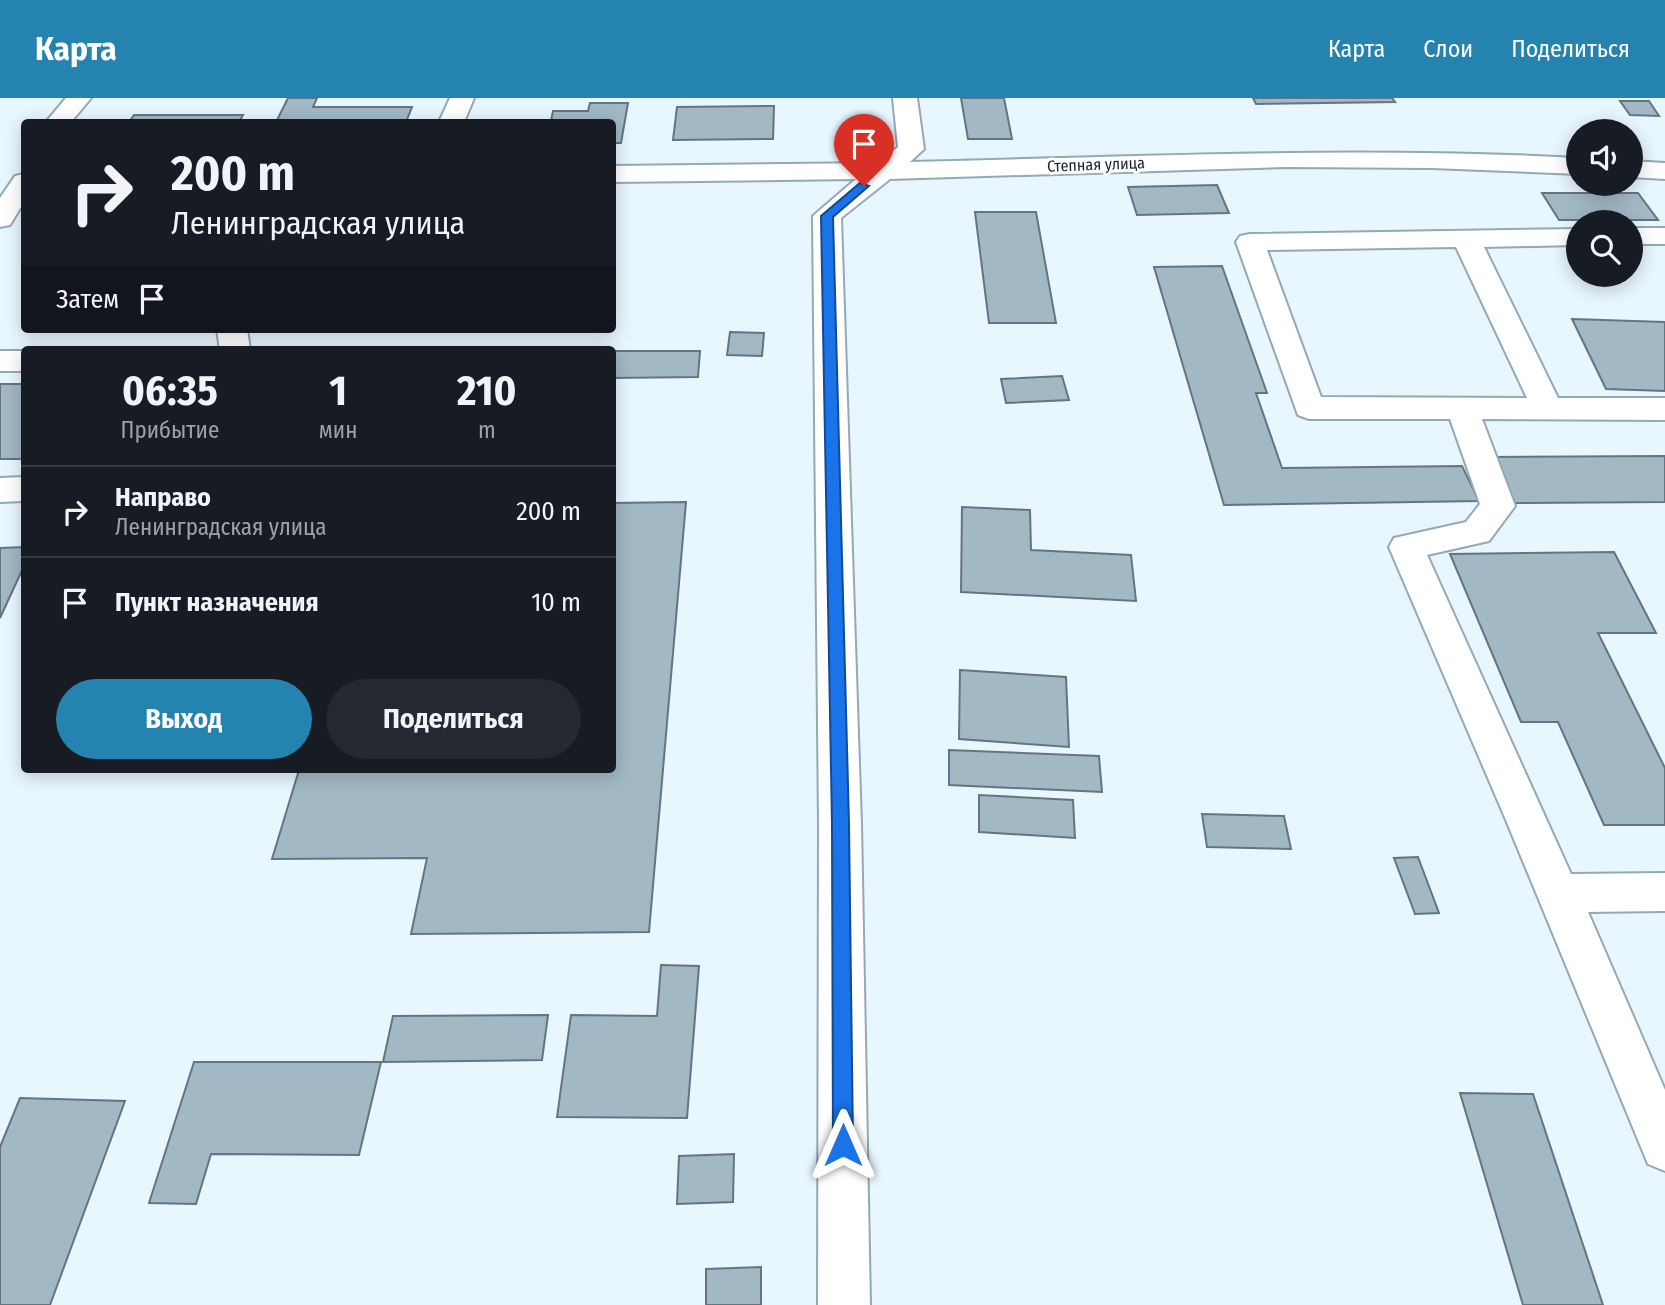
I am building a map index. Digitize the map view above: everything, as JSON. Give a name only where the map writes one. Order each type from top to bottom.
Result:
[{"type":"street","points":[[61,119],[79,98]]},
{"type":"street","points":[[453,119],[462,98]]},
{"type":"street","points":[[827,216],[911,149],[905,98]]},
{"type":"street","name":"Степная улица","points":[[616,174],[777,174],[1175,160],[1488,160],[1566,165]]},
{"type":"street","points":[[1643,170],[1665,171]]},
{"type":"street","points":[[777,174],[800,188],[827,216],[840,824],[844,1305]]},
{"type":"street","points":[[0,219],[13,180]]},
{"type":"street","points":[[1643,236],[1665,236]]},
{"type":"street","points":[[1566,237],[1250,242],[1308,408],[1665,410]]},
{"type":"street","points":[[1466,239],[1548,410]]},
{"type":"street","points":[[0,361],[21,361]]},
{"type":"street","points":[[1463,410],[1498,506],[1477,531],[1406,547],[1558,893],[1665,1147]]},
{"type":"street","points":[[0,490],[21,489]]},
{"type":"street","points":[[1558,893],[1665,892]]},
{"type":"building","points":[[288,98],[317,98],[313,107],[412,107],[407,119],[278,119]]},
{"type":"building","points":[[961,98],[1004,98],[1012,139],[968,139]]},
{"type":"building","points":[[1253,98],[1392,98],[1395,102],[1256,104]]},
{"type":"building","points":[[1620,101],[1649,101],[1659,116],[1630,115]]},
{"type":"building","points":[[590,103],[628,103],[621,143],[616,143],[616,119],[551,119],[553,111],[588,111]]},
{"type":"building","points":[[774,106],[773,139],[673,140],[677,107]]},
{"type":"building","points":[[134,115],[243,115],[241,119],[131,119]]},
{"type":"building","points":[[1217,185],[1229,213],[1137,215],[1128,187]]},
{"type":"building","points":[[1542,193],[1566,193],[1566,196],[1640,196],[1658,220],[1643,220],[1643,210],[1566,210],[1566,220],[1559,220]]},
{"type":"building","points":[[975,212],[1036,212],[1056,323],[989,323]]},
{"type":"building","points":[[1222,266],[1267,393],[1256,393],[1282,468],[1462,466],[1479,501],[1224,505],[1154,267]]},
{"type":"building","points":[[1572,319],[1665,322],[1665,391],[1606,389]]},
{"type":"building","points":[[730,332],[764,333],[762,356],[727,355]]},
{"type":"building","points":[[616,351],[700,351],[698,377],[616,378]]},
{"type":"building","points":[[1062,376],[1069,400],[1006,403],[1001,379]]},
{"type":"building","points":[[0,384],[21,384],[21,459],[0,459]]},
{"type":"building","points":[[1665,456],[1665,502],[1513,503],[1491,457]]},
{"type":"building","points":[[686,502],[649,932],[411,934],[427,858],[272,859],[298,773],[616,773],[616,503]]},
{"type":"building","points":[[962,507],[1030,510],[1031,550],[1131,555],[1136,601],[961,592]]},
{"type":"building","points":[[21,547],[21,572],[0,618],[0,548]]},
{"type":"building","points":[[1614,552],[1656,633],[1598,633],[1665,768],[1665,825],[1604,825],[1558,722],[1521,722],[1450,554]]},
{"type":"building","points":[[960,670],[1066,677],[1069,747],[959,739]]},
{"type":"building","points":[[949,750],[1099,756],[1102,792],[949,785]]},
{"type":"building","points":[[979,795],[1073,800],[1075,838],[979,832]]},
{"type":"building","points":[[1202,814],[1284,816],[1291,849],[1207,847]]},
{"type":"building","points":[[1418,857],[1439,913],[1415,914],[1394,858]]},
{"type":"building","points":[[661,965],[699,966],[687,1118],[557,1117],[571,1015],[657,1016]]},
{"type":"building","points":[[548,1015],[542,1060],[383,1062],[393,1016]]},
{"type":"building","points":[[194,1062],[381,1062],[359,1155],[211,1154],[196,1204],[149,1203]]},
{"type":"building","points":[[1460,1093],[1533,1094],[1603,1305],[1523,1305]]},
{"type":"building","points":[[20,1098],[125,1101],[50,1305],[0,1305],[0,1147]]},
{"type":"building","points":[[734,1154],[733,1202],[677,1204],[679,1156]]},
{"type":"building","points":[[761,1267],[761,1305],[706,1305],[706,1269]]},
{"type":"route","points":[[843,1145],[840,824],[827,216],[864,186]]}]
